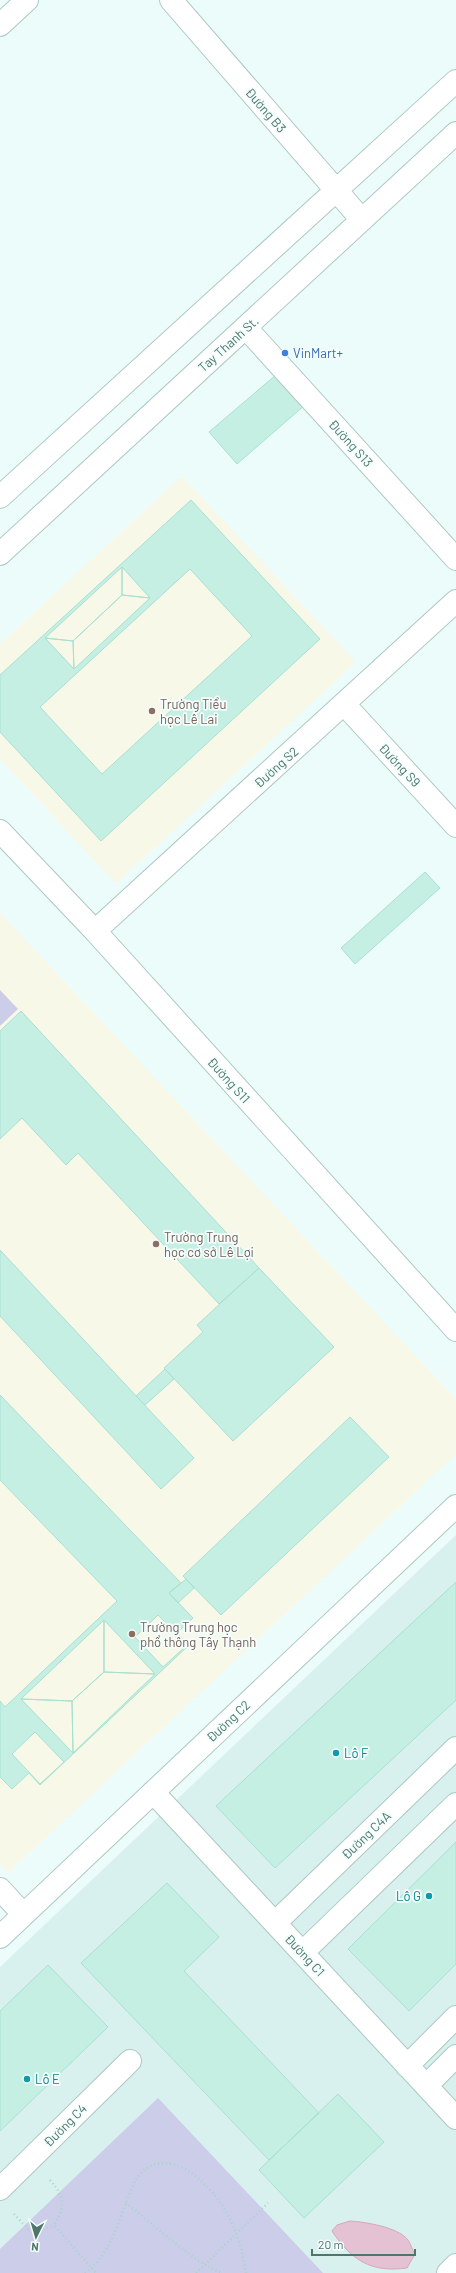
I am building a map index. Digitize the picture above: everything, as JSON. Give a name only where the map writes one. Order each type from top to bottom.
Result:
[{"type":"street","points":[[0,25],[27,0]]},
{"type":"street","name":"Đường B3","points":[[170,0],[362,220]]},
{"type":"street","points":[[0,497],[456,81]]},
{"type":"street","name":"Tay Thanh St.","points":[[0,554],[456,133]]},
{"type":"street","name":"Đường S13","points":[[246,328],[456,559]]},
{"type":"street","name":"Đường S2","points":[[95,931],[456,601]]},
{"type":"street","name":"Đường S9","points":[[344,704],[456,826]]},
{"type":"street","name":"Đường S11","points":[[0,832],[95,931],[456,1330]]},
{"type":"street","name":"Đường C2","points":[[0,1936],[456,1506]]},
{"type":"street","name":"Đường C4A","points":[[275,1923],[456,1748]]},
{"type":"street","name":"Đường C1","points":[[153,1792],[456,2118]]},
{"type":"street","points":[[303,1952],[456,1804]]},
{"type":"street","points":[[0,1889],[23,1914]]},
{"type":"street","points":[[407,2066],[456,2017]]},
{"type":"street","points":[[426,2086],[456,2056]]},
{"type":"street","name":"Đường C4","points":[[0,2189],[130,2061]]},
{"type":"street","points":[[448,2273],[456,2265]]},
{"type":"path","points":[[85,2273],[92,2268],[102,2256],[117,2227],[132,2186],[143,2171],[156,2163],[181,2166],[191,2171],[221,2201],[238,2233],[246,2273]]},
{"type":"path","points":[[14,2214],[28,2229],[42,2230],[54,2225],[61,2214],[63,2203],[60,2191],[50,2179]]},
{"type":"path","points":[[196,2273],[268,2202]]},
{"type":"path","points":[[126,2203],[206,2264],[222,2273]]},
{"type":"path","points":[[54,2225],[96,2273]]},
{"type":"shaded area","name":"Trường Tiểu học Lê Lai","points":[[182,476],[356,662],[116,884],[0,759],[0,644]]},
{"type":"shaded area","points":[[0,913],[456,1399],[456,1454],[8,1873],[0,1865]]},
{"type":"shaded area","points":[[0,990],[18,1009],[0,1026]]},
{"type":"shaded area","points":[[456,1535],[456,2273],[0,2273],[0,1967]]},
{"type":"shaded area","points":[[158,2098],[323,2273],[0,2273],[0,2249]]},
{"type":"shaded area","points":[[350,2221],[381,2226],[403,2235],[408,2240],[415,2254],[407,2268],[394,2269],[372,2266],[355,2257],[339,2241],[332,2231],[337,2225]]},
{"type":"building","points":[[277,374],[305,405],[237,464],[209,432]]},
{"type":"building","points":[[191,500],[320,639],[101,841],[0,732],[0,675]],"holes":[[[190,569],[252,636],[102,774],[40,707]]]},
{"type":"building","points":[[122,567],[150,598],[122,595]]},
{"type":"building","points":[[122,567],[122,595],[73,641],[45,638]]},
{"type":"building","points":[[122,595],[150,598],[74,669],[73,641]]},
{"type":"building","points":[[45,638],[73,641],[74,669]]},
{"type":"building","points":[[425,872],[440,888],[355,964],[341,948]]},
{"type":"building","points":[[21,1011],[259,1268],[219,1304],[78,1153],[66,1165],[22,1118],[0,1139],[0,1031]]},
{"type":"building","points":[[0,1250],[194,1458],[161,1489],[0,1316]]},
{"type":"building","points":[[259,1268],[334,1347],[233,1441],[164,1368],[203,1332],[197,1325]]},
{"type":"building","points":[[165,1369],[174,1379],[145,1405],[136,1396]]},
{"type":"building","points":[[0,1395],[181,1583],[169,1593],[193,1618],[177,1633],[189,1645],[40,1785],[29,1773],[12,1789],[0,1777],[0,1701],[5,1707],[117,1601],[0,1480]]},
{"type":"building","points":[[350,1417],[389,1457],[221,1615],[183,1576]]},
{"type":"building","points":[[186,1579],[194,1588],[178,1603],[169,1593]]},
{"type":"building","name":"Lô F","points":[[456,1582],[456,1700],[275,1868],[216,1806]]},
{"type":"building","points":[[158,1615],[187,1645],[163,1667],[135,1637]]},
{"type":"building","points":[[104,1620],[155,1674],[104,1672]]},
{"type":"building","points":[[104,1620],[104,1672],[72,1701],[21,1699]]},
{"type":"building","points":[[104,1672],[155,1674],[73,1753],[72,1701]]},
{"type":"building","points":[[21,1699],[72,1701],[73,1753]]},
{"type":"building","points":[[35,1732],[64,1762],[40,1784],[12,1754]]},
{"type":"building","name":"Lô G","points":[[456,1842],[456,1964],[409,2011],[348,1949]]},
{"type":"building","points":[[167,1883],[219,1937],[184,1971],[319,2113],[269,2160],[81,1963]]},
{"type":"building","name":"Lô E","points":[[48,1965],[108,2027],[0,2131],[0,2011]]},
{"type":"building","points":[[338,2094],[384,2142],[304,2218],[259,2170]]},
{"type":"place","name":"VinMart+","points":[[285,353]]},
{"type":"place","name":"Trường Tiểu học Lê Lai","points":[[152,711]]},
{"type":"place","name":"Trường Trung học cơ sở Lê Lợi","points":[[156,1244]]},
{"type":"place","name":"Trường Trung học phổ thông Tây Thạnh","points":[[132,1634]]},
{"type":"place","name":"Lô F","points":[[336,1753]]},
{"type":"place","name":"Lô G","points":[[429,1896]]},
{"type":"place","name":"Lô E","points":[[27,2079]]}]
